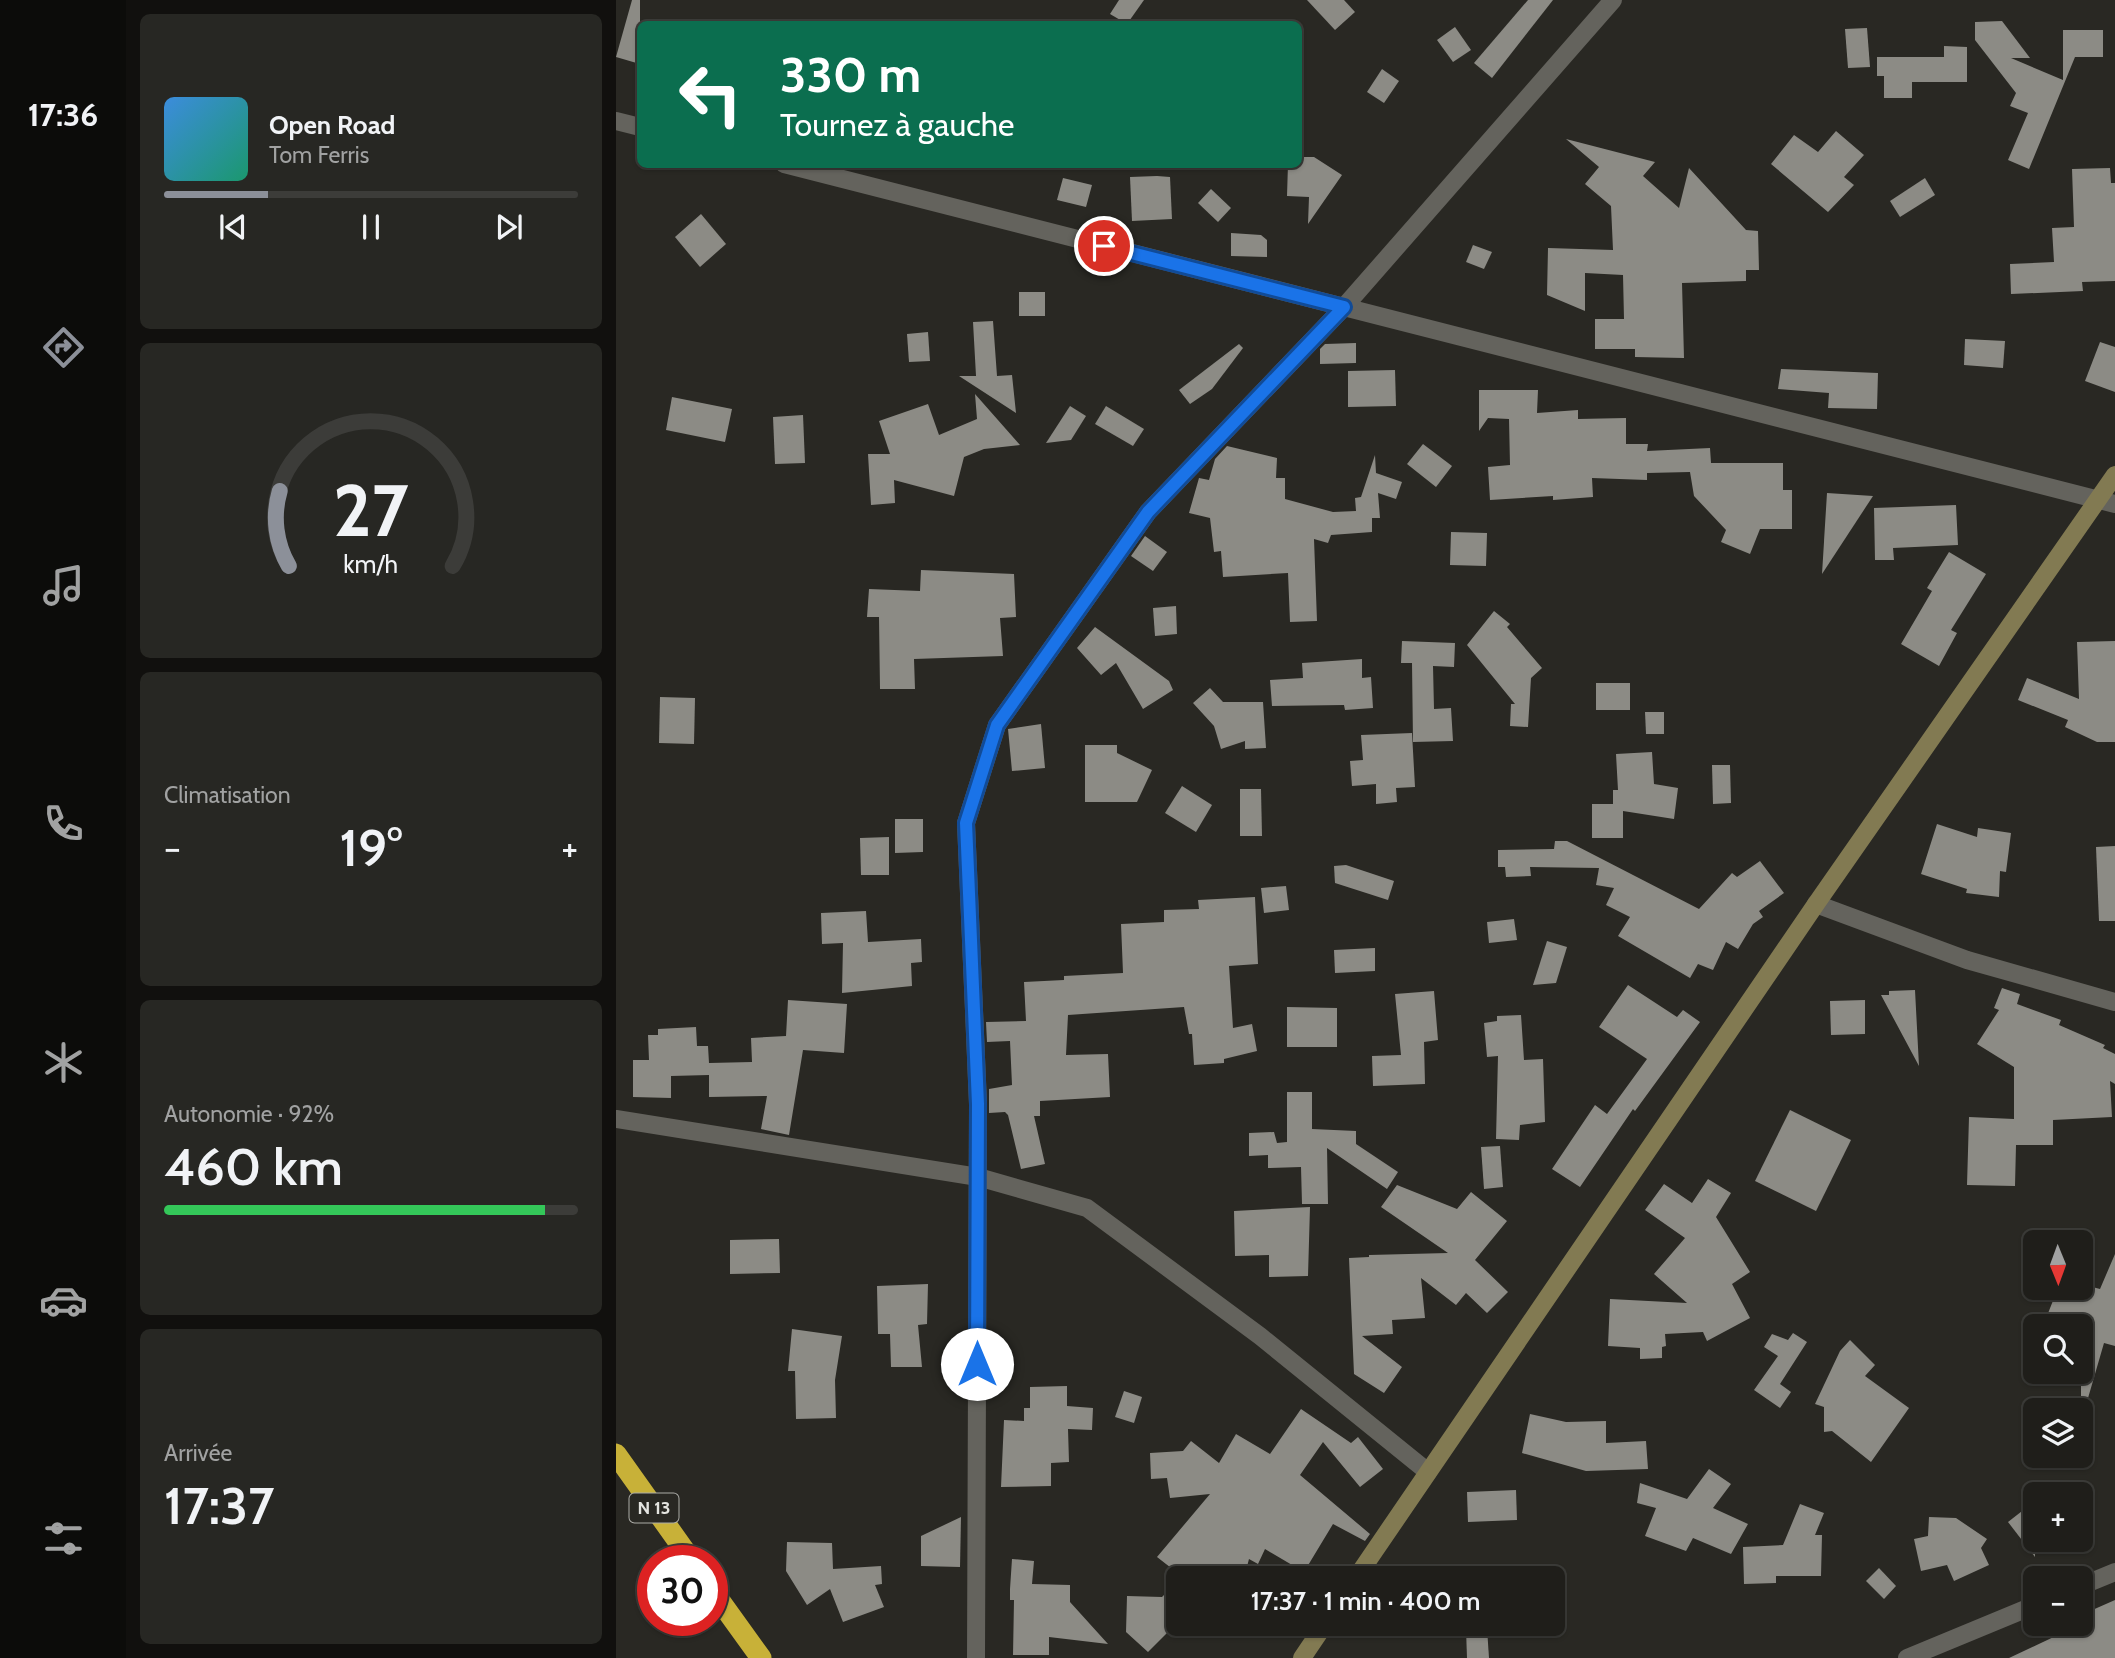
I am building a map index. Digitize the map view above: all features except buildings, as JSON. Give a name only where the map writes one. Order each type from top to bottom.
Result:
[{"type":"highway","name":"N 13","points":[[616,1454],[681,1545]]},
{"type":"highway","points":[[728,1612],[761,1658]]},
{"type":"main road","points":[[1364,1566],[1816,904],[2106,502],[2115,475]]},
{"type":"main road","points":[[1302,1658],[1317,1636]]},
{"type":"street","points":[[976,1658],[978,1104],[966,823],[997,725],[1148,512],[1344,307],[1613,0]]},
{"type":"street","points":[[616,121],[637,126]]},
{"type":"street","points":[[800,168],[2106,502]]},
{"type":"street","points":[[1816,904],[1967,960],[2115,1002]]},
{"type":"street","points":[[616,1119],[978,1177],[1087,1208],[1261,1336],[1428,1472]]},
{"type":"street","points":[[2093,1581],[2115,1572]]},
{"type":"street","points":[[1907,1658],[2023,1610]]},
{"type":"route","points":[[977,1364],[978,1104],[966,823],[997,725],[1148,512],[1344,307],[1104,246]]}]
